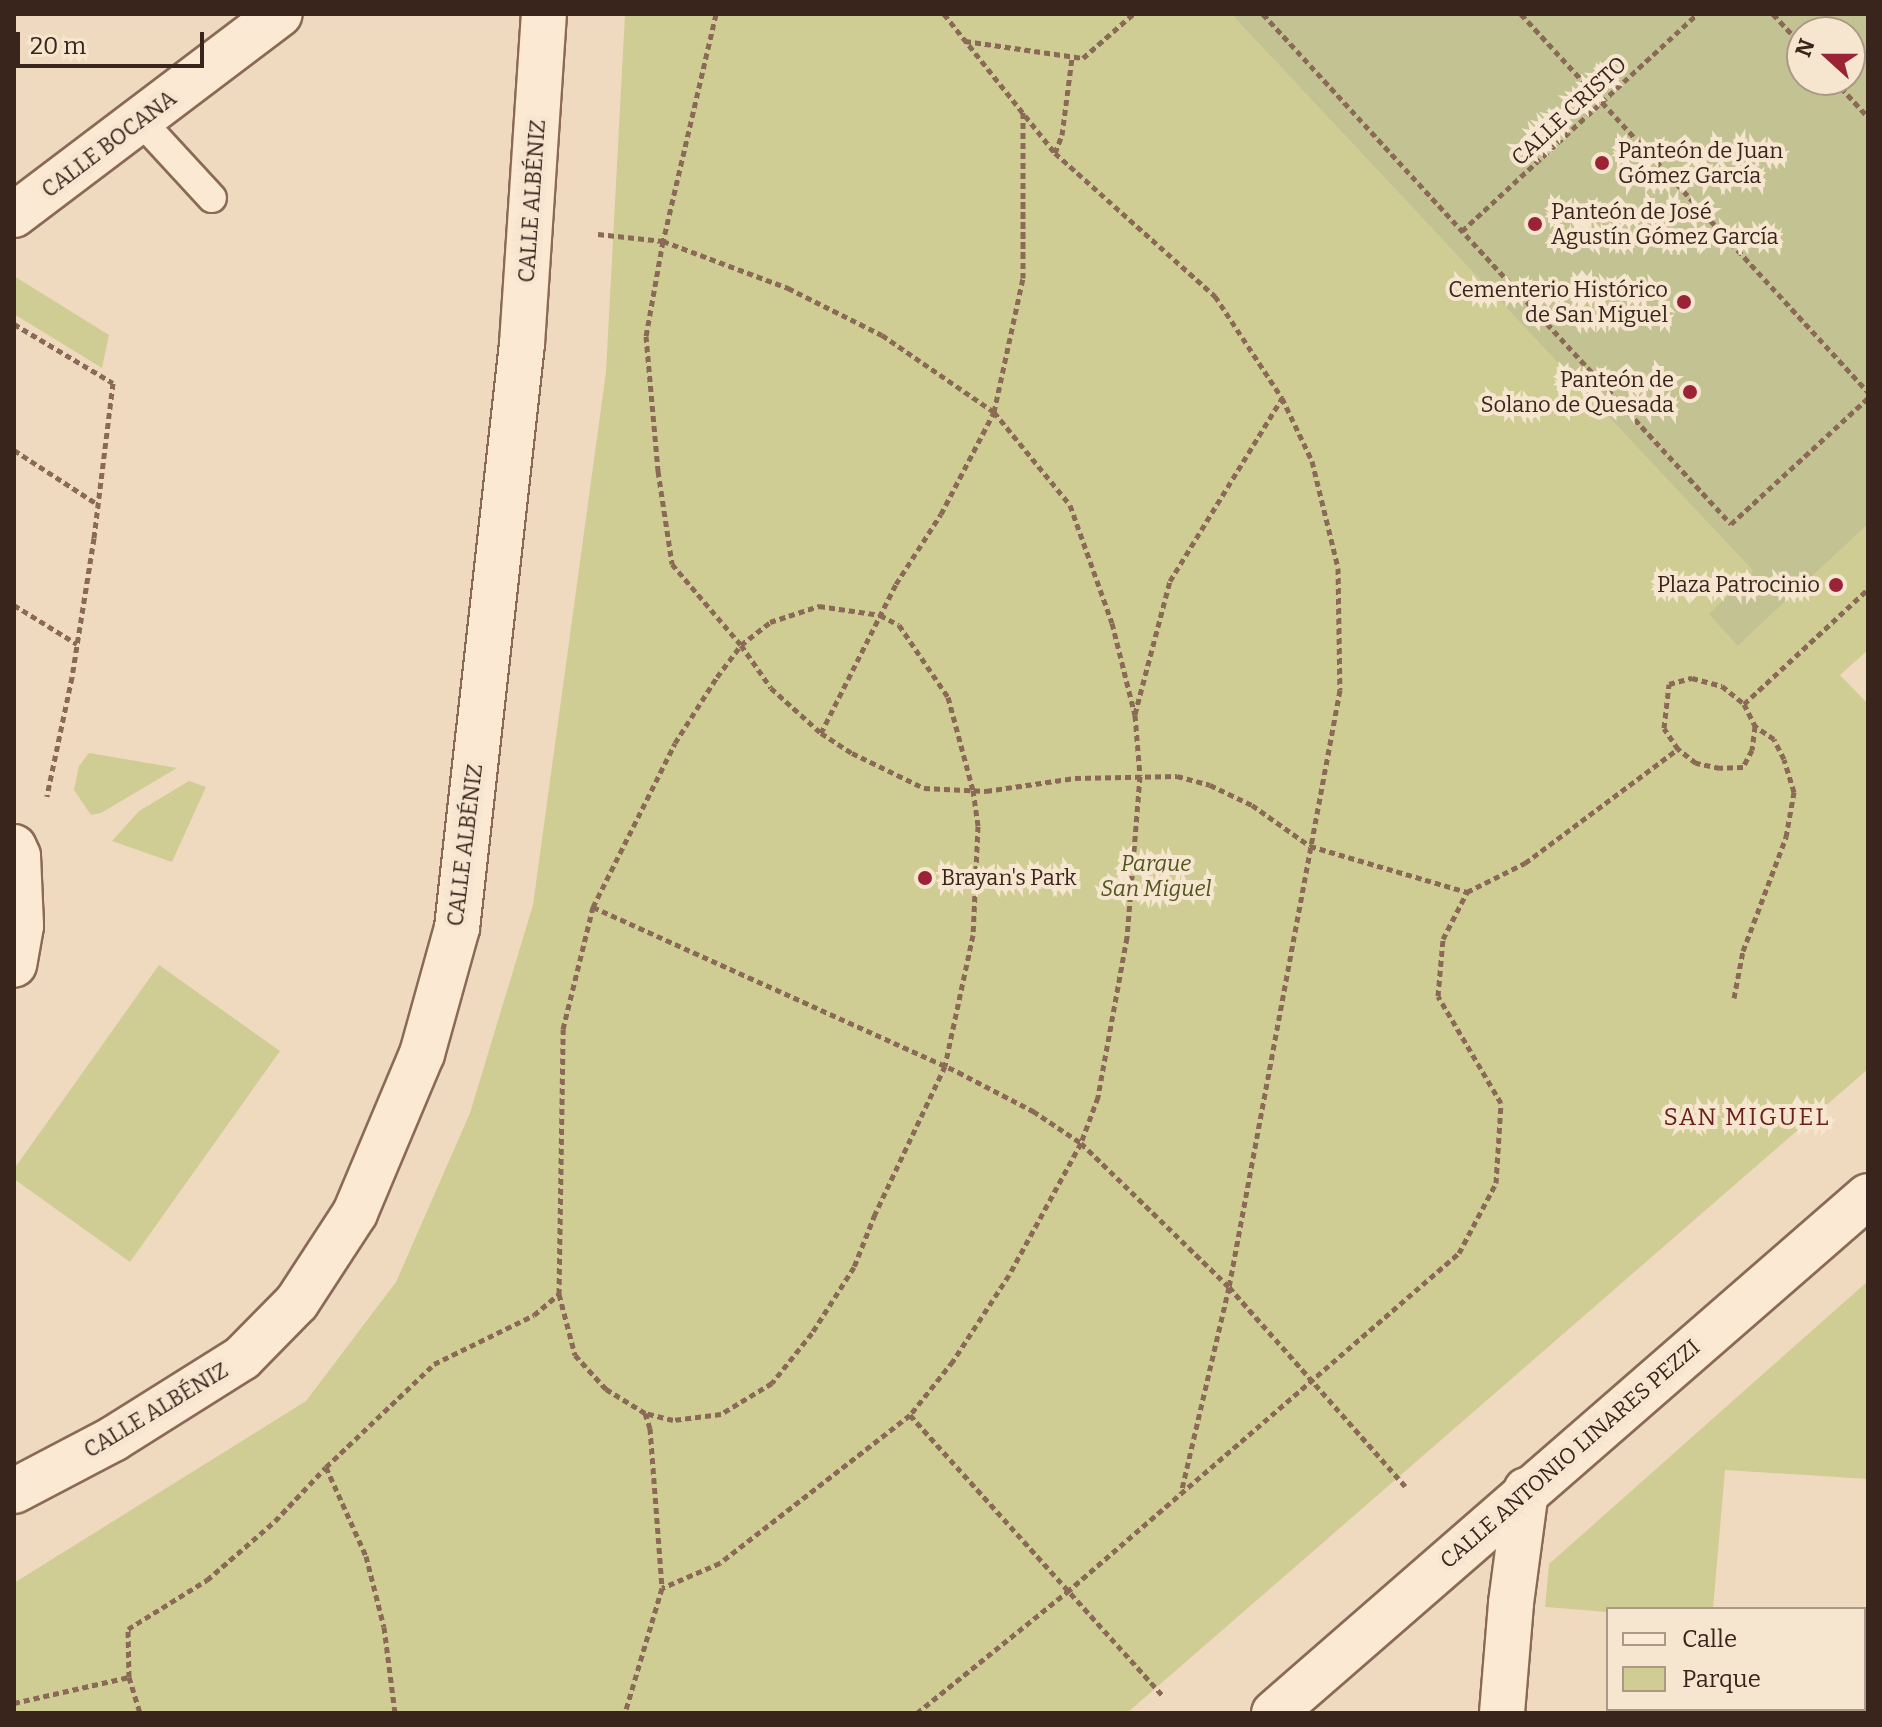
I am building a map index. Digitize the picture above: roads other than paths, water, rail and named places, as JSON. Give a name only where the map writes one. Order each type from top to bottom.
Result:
[{"type":"street","name":"CALLE BOCANA","points":[[14,215],[280,14]]},
{"type":"street","name":"CALLE ALBÉNIZ","points":[[14,1491],[113,1439],[242,1358],[297,1302],[355,1213],[422,1054],[457,928],[522,344],[544,14]]},
{"type":"street","points":[[14,847],[18,856],[21,926],[14,964]]},
{"type":"street","name":"CALLE ANTONIO LINARES PEZZI","points":[[1274,1713],[1526,1490],[1868,1196]]},
{"type":"street","points":[[1502,1713],[1511,1603],[1526,1490]]},
{"type":"lane","points":[[140,120],[212,198]]},
{"type":"place","name":"Panteón de Juan Gómez García","points":[[1602,163]]},
{"type":"place","name":"Panteón de José Agustín Gómez García","points":[[1535,224]]},
{"type":"place","name":"Cementerio Histórico de San Miguel","points":[[1684,302]]},
{"type":"place","name":"Panteón de Solano de Quesada","points":[[1690,392]]},
{"type":"place","name":"Plaza Patrocinio","points":[[1836,585]]},
{"type":"place","name":"Brayan's Park","points":[[925,878]]},
{"type":"district","name":"SAN MIGUEL","points":[[1747,1118]]},
{"type":"park label","name":"Parque San Miguel","points":[[1156,876]]}]
